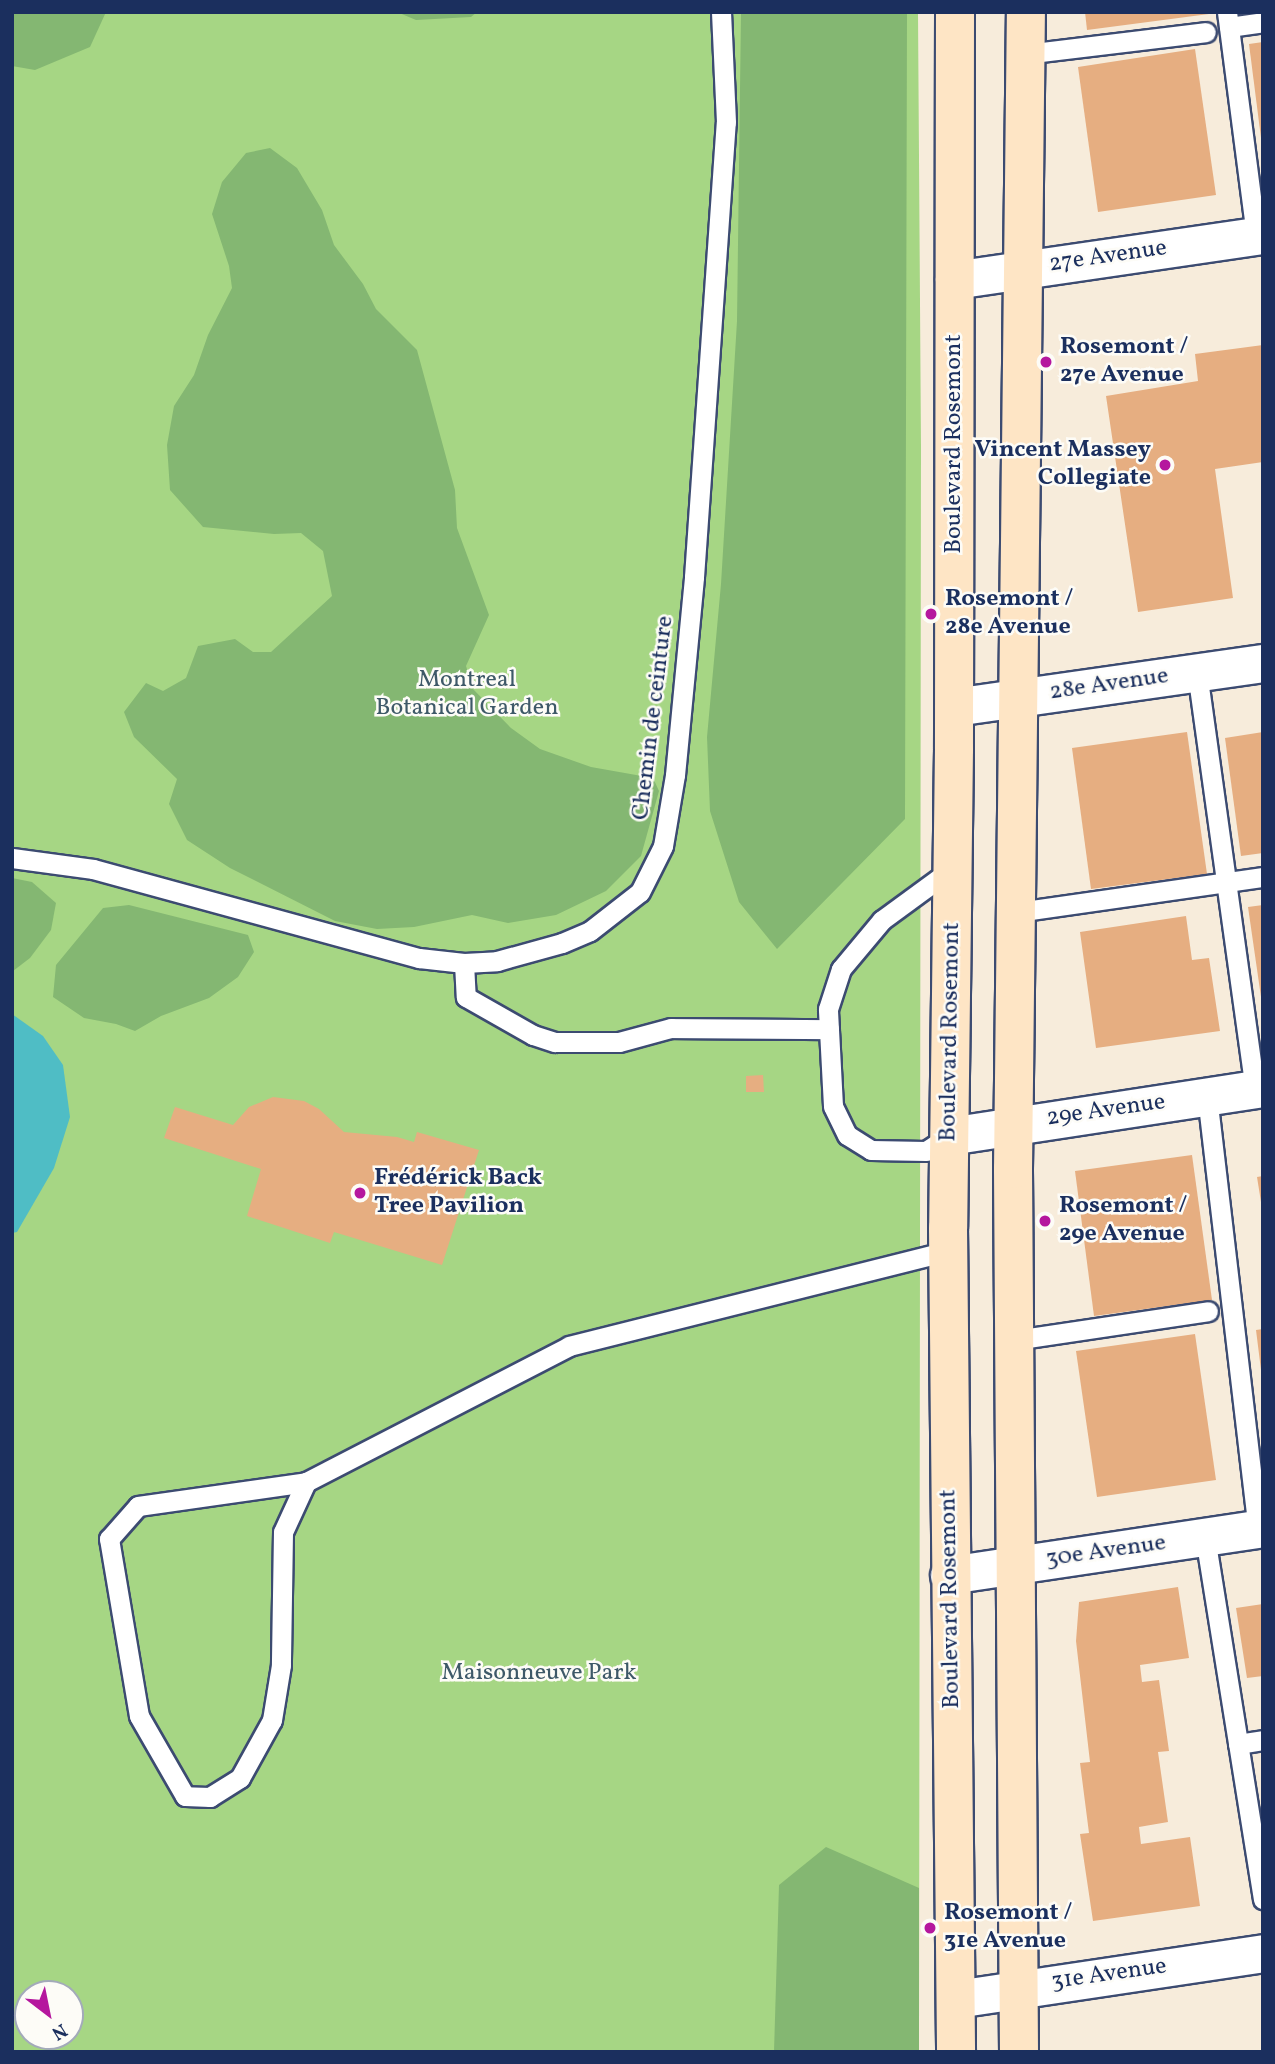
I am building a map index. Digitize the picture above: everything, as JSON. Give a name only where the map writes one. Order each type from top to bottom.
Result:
[{"type":"main road","name":"Boulevard Rosemont","points":[[955,12],[954,708],[948,1251],[949,1575],[956,2052]]},
{"type":"main road","points":[[1019,2052],[1014,1125],[1021,698],[1026,12]]},
{"type":"street","name":"27e Avenue","points":[[954,280],[1259,236]]},
{"type":"street","name":"28e Avenue","points":[[954,708],[1263,663]]},
{"type":"street","name":"29e Avenue","points":[[949,1136],[1259,1089]]},
{"type":"street","name":"30e Avenue","points":[[949,1575],[1260,1529]]},
{"type":"street","name":"31e Avenue","points":[[956,1999],[1263,1953]]},
{"type":"lane","name":"Chemin de ceinture","points":[[12,858],[93,869],[419,958],[464,963],[497,961],[529,954],[590,930],[640,892],[663,846],[676,775],[694,577],[726,122],[721,12]]},
{"type":"lane","points":[[1259,236],[1228,20],[1263,22]]},
{"type":"lane","points":[[1026,54],[1206,32]]},
{"type":"lane","points":[[1197,673],[1259,1089]]},
{"type":"lane","points":[[949,1136],[926,1151],[871,1150],[847,1135],[833,1106],[828,1009],[841,969],[883,920],[953,867]]},
{"type":"lane","points":[[1017,912],[1263,877]]},
{"type":"lane","points":[[464,963],[466,997],[533,1035],[555,1042],[619,1042],[671,1028],[829,1029]]},
{"type":"lane","points":[[1207,1096],[1260,1529]]},
{"type":"lane","points":[[306,1482],[282,1532],[281,1665],[272,1720],[240,1778],[210,1797],[185,1796],[139,1716],[109,1539],[138,1506],[306,1482],[569,1346],[948,1251]]},
{"type":"lane","points":[[1015,1340],[1208,1311]]},
{"type":"lane","points":[[1205,1537],[1263,1899]]},
{"type":"lane","points":[[1238,1744],[1263,1740]]},
{"type":"green space","name":"Montreal Botanical Garden","points":[[12,12],[918,12],[921,447],[919,2052],[12,2052]]},
{"type":"green space","points":[[12,12],[106,12],[90,47],[35,70],[12,66]]},
{"type":"green space","points":[[397,12],[477,12],[471,17],[416,20]]},
{"type":"green space","points":[[741,12],[907,12],[905,819],[777,949],[739,902],[710,811],[707,737],[721,584],[737,321]]},
{"type":"green space","points":[[270,148],[297,168],[322,210],[334,245],[363,284],[376,309],[417,350],[455,490],[457,528],[489,615],[466,666],[473,689],[511,728],[540,749],[591,767],[653,778],[659,791],[641,856],[606,891],[556,915],[508,923],[472,915],[414,927],[377,929],[335,921],[230,868],[187,840],[169,804],[177,779],[134,737],[124,712],[146,683],[163,691],[186,678],[198,646],[235,639],[253,652],[271,652],[332,596],[323,551],[301,533],[274,534],[203,527],[170,490],[167,445],[174,406],[194,375],[208,335],[232,288],[229,266],[212,214],[222,182],[246,153]]},
{"type":"green space","points":[[12,878],[32,882],[56,903],[51,930],[30,958],[13,971]]},
{"type":"green space","points":[[129,905],[248,935],[254,952],[238,977],[209,998],[161,1016],[135,1031],[84,1018],[53,997],[56,965],[103,908]]},
{"type":"green space","points":[[826,1847],[919,1888],[919,2052],[774,2052],[779,1885]]},
{"type":"water","points":[[12,1014],[43,1036],[63,1065],[70,1117],[54,1168],[17,1232],[12,1233]]},
{"type":"building","points":[[1085,12],[1209,12],[1209,14],[1087,30]]},
{"type":"building","points":[[1263,42],[1263,138],[1261,138],[1249,44]]},
{"type":"building","points":[[1195,49],[1216,195],[1098,212],[1078,67]]},
{"type":"building","name":"Vincent Massey Collegiate","points":[[1263,345],[1263,462],[1215,469],[1233,598],[1138,612],[1106,396],[1198,381],[1195,354]]},
{"type":"building","points":[[1187,732],[1207,874],[1091,889],[1072,748]]},
{"type":"building","points":[[1263,732],[1263,853],[1241,856],[1225,738]]},
{"type":"building","points":[[1263,905],[1263,996],[1261,997],[1248,907]]},
{"type":"building","points":[[1186,916],[1192,960],[1209,958],[1220,1031],[1096,1048],[1080,932]]},
{"type":"building","points":[[763,1075],[764,1092],[746,1092],[746,1076]]},
{"type":"building","name":"Frédérick Back Tree Pavilion","points":[[273,1097],[304,1101],[319,1109],[344,1132],[397,1137],[414,1142],[417,1132],[479,1150],[442,1265],[334,1232],[330,1243],[247,1216],[261,1169],[164,1138],[175,1107],[233,1125],[249,1107]]},
{"type":"building","points":[[1192,1155],[1212,1300],[1094,1316],[1075,1171]]},
{"type":"building","points":[[1263,1176],[1263,1202],[1261,1202],[1257,1177]]},
{"type":"building","points":[[1263,1329],[1263,1370],[1261,1370],[1256,1330]]},
{"type":"building","points":[[1195,1334],[1216,1480],[1097,1497],[1076,1351]]},
{"type":"building","points":[[1178,1587],[1189,1658],[1140,1665],[1142,1682],[1159,1680],[1169,1751],[1158,1752],[1168,1822],[1139,1827],[1141,1844],[1190,1837],[1200,1906],[1093,1921],[1080,1834],[1089,1833],[1080,1763],[1090,1762],[1076,1641],[1079,1602]]},
{"type":"building","points":[[1263,1604],[1263,1676],[1247,1678],[1236,1608]]},
{"type":"place","name":"Rosemont / 27e Avenue","points":[[1046,362]]},
{"type":"place","name":"Vincent Massey Collegiate","points":[[1165,465]]},
{"type":"place","name":"Rosemont / 28e Avenue","points":[[931,614]]},
{"type":"place","name":"Frédérick Back Tree Pavilion","points":[[360,1193]]},
{"type":"place","name":"Rosemont / 29e Avenue","points":[[1045,1221]]},
{"type":"place","name":"Rosemont / 31e Avenue","points":[[930,1928]]},
{"type":"park label","name":"Maisonneuve Park","points":[[539,1674]]}]
